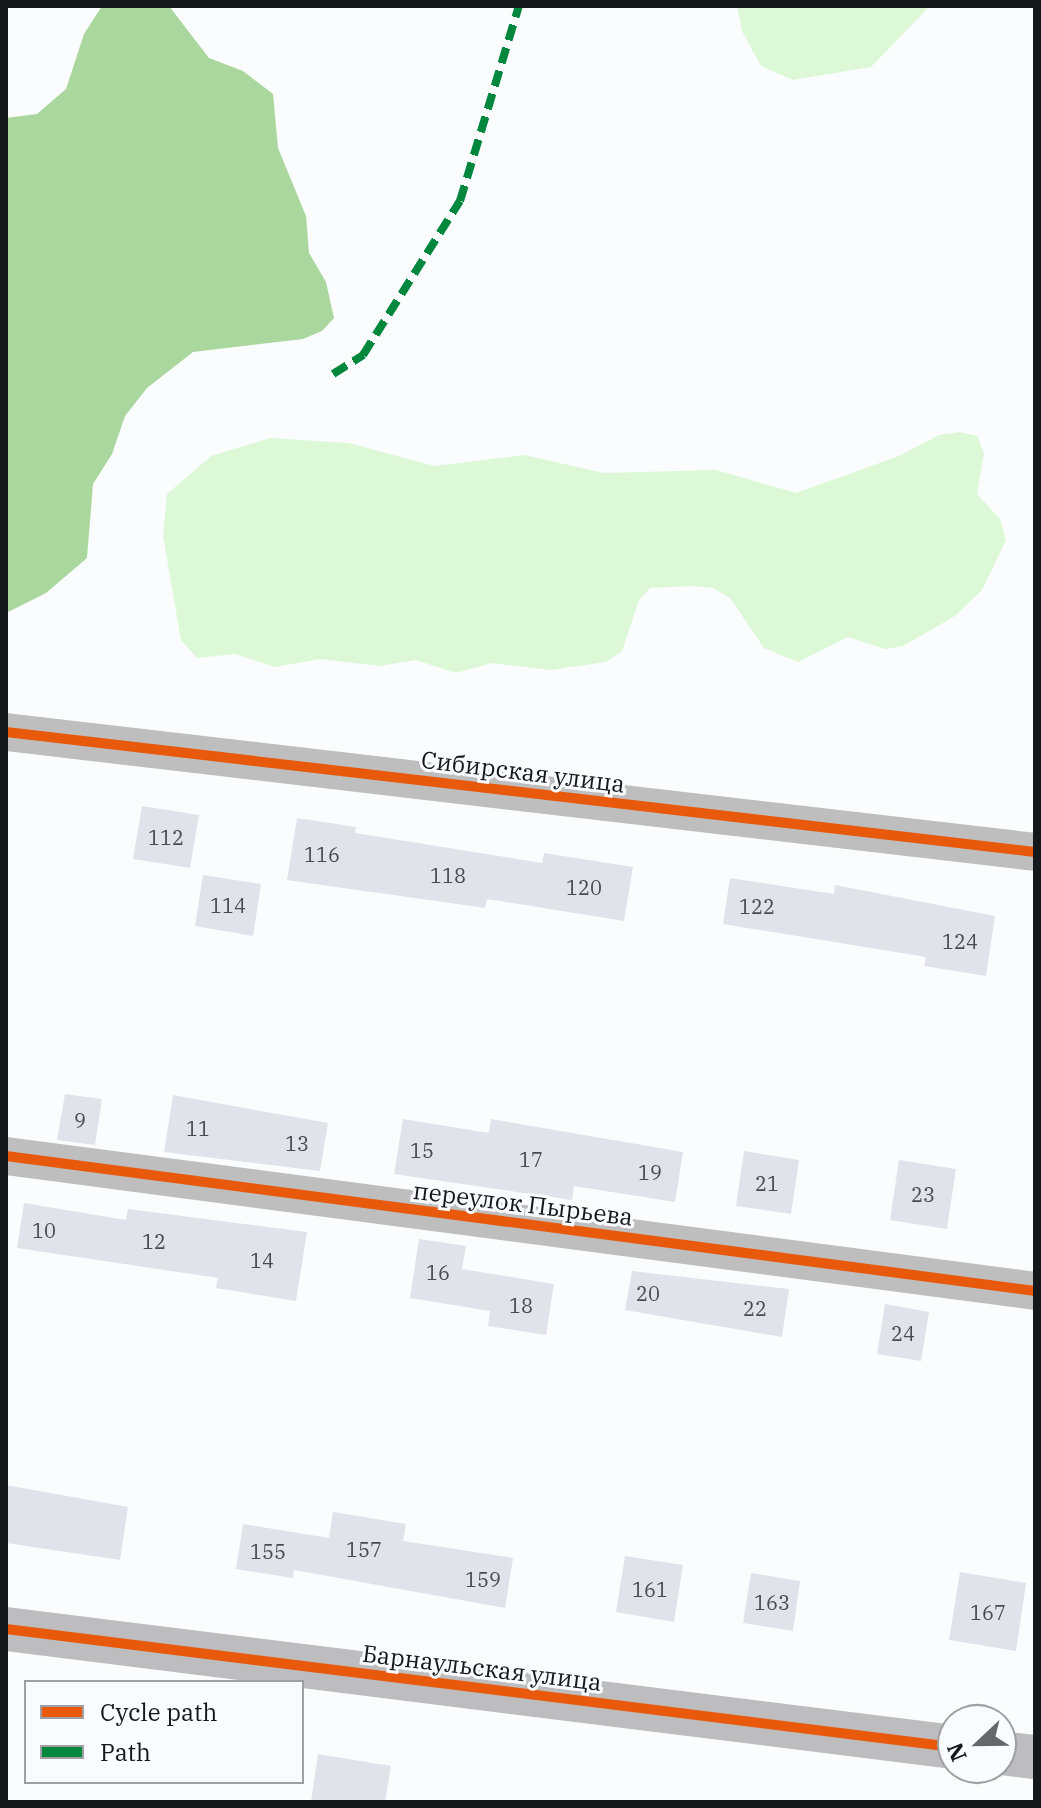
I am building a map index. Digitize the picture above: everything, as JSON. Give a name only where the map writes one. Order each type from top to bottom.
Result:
[{"type":"street","name":"Сибирская улица","points":[[6,732],[1035,852]]},
{"type":"street","name":"переулок Пырьева","points":[[6,1156],[1035,1291]]},
{"type":"street","name":"Барнаульская улица","points":[[6,1629],[937,1745]]},
{"type":"shaded area","points":[[102,6],[169,6],[209,58],[243,71],[273,94],[278,148],[306,216],[309,253],[326,282],[334,318],[322,331],[303,339],[193,352],[147,388],[125,416],[112,454],[93,484],[87,558],[46,593],[6,613],[6,118],[37,114],[66,89],[84,34]]},
{"type":"shaded area","points":[[737,6],[930,6],[871,67],[793,80],[761,66],[742,31]]},
{"type":"shaded area","points":[[960,432],[977,436],[984,453],[977,494],[1000,519],[1006,540],[982,590],[955,616],[903,646],[885,649],[848,637],[798,662],[764,648],[730,598],[713,588],[693,586],[650,588],[639,600],[622,651],[606,662],[551,670],[492,663],[456,673],[416,660],[379,666],[320,659],[275,667],[235,654],[197,658],[181,640],[163,536],[167,494],[211,456],[270,438],[349,443],[434,466],[524,455],[604,473],[716,470],[796,493],[899,456],[939,435]]},
{"type":"building","points":[[142,806],[199,815],[190,868],[133,859]]},
{"type":"building","points":[[297,818],[356,827],[355,833],[542,863],[544,853],[633,867],[624,921],[487,899],[485,908],[287,880]]},
{"type":"building","points":[[203,875],[261,884],[253,936],[195,926]]},
{"type":"building","points":[[730,878],[834,894],[835,885],[995,916],[986,976],[924,966],[926,957],[723,924]]},
{"type":"building","points":[[65,1094],[102,1099],[95,1145],[57,1140]]},
{"type":"building","points":[[173,1095],[328,1123],[320,1171],[164,1152]]},
{"type":"building","points":[[403,1119],[489,1133],[491,1119],[683,1152],[675,1202],[574,1186],[572,1200],[394,1174]]},
{"type":"building","points":[[744,1151],[799,1160],[791,1214],[736,1206]]},
{"type":"building","points":[[899,1160],[956,1169],[947,1229],[890,1220]]},
{"type":"building","points":[[24,1203],[126,1220],[128,1209],[307,1232],[296,1301],[216,1288],[218,1278],[17,1248]]},
{"type":"building","points":[[419,1239],[466,1246],[462,1269],[554,1284],[546,1335],[488,1326],[490,1311],[410,1298]]},
{"type":"building","points":[[632,1271],[789,1289],[782,1337],[625,1310]]},
{"type":"building","points":[[885,1304],[929,1312],[921,1361],[877,1354]]},
{"type":"building","points":[[6,1485],[128,1507],[120,1560],[6,1543]]},
{"type":"building","points":[[333,1512],[406,1524],[403,1541],[513,1558],[505,1608],[294,1570],[293,1578],[236,1569],[243,1524],[329,1538]]},
{"type":"building","points":[[625,1556],[683,1565],[674,1622],[616,1612]]},
{"type":"building","points":[[960,1572],[1026,1583],[1016,1651],[949,1640]]},
{"type":"building","points":[[751,1573],[800,1581],[793,1631],[743,1623]]},
{"type":"building","points":[[318,1754],[391,1766],[385,1802],[311,1802]]},
{"type":"marked path","points":[[333,374],[363,355],[460,201],[519,6]]},
{"type":"cycle path","points":[[6,732],[1035,852]]},
{"type":"cycle path","points":[[6,1156],[1035,1291]]},
{"type":"cycle path","points":[[6,1629],[937,1745]]}]
